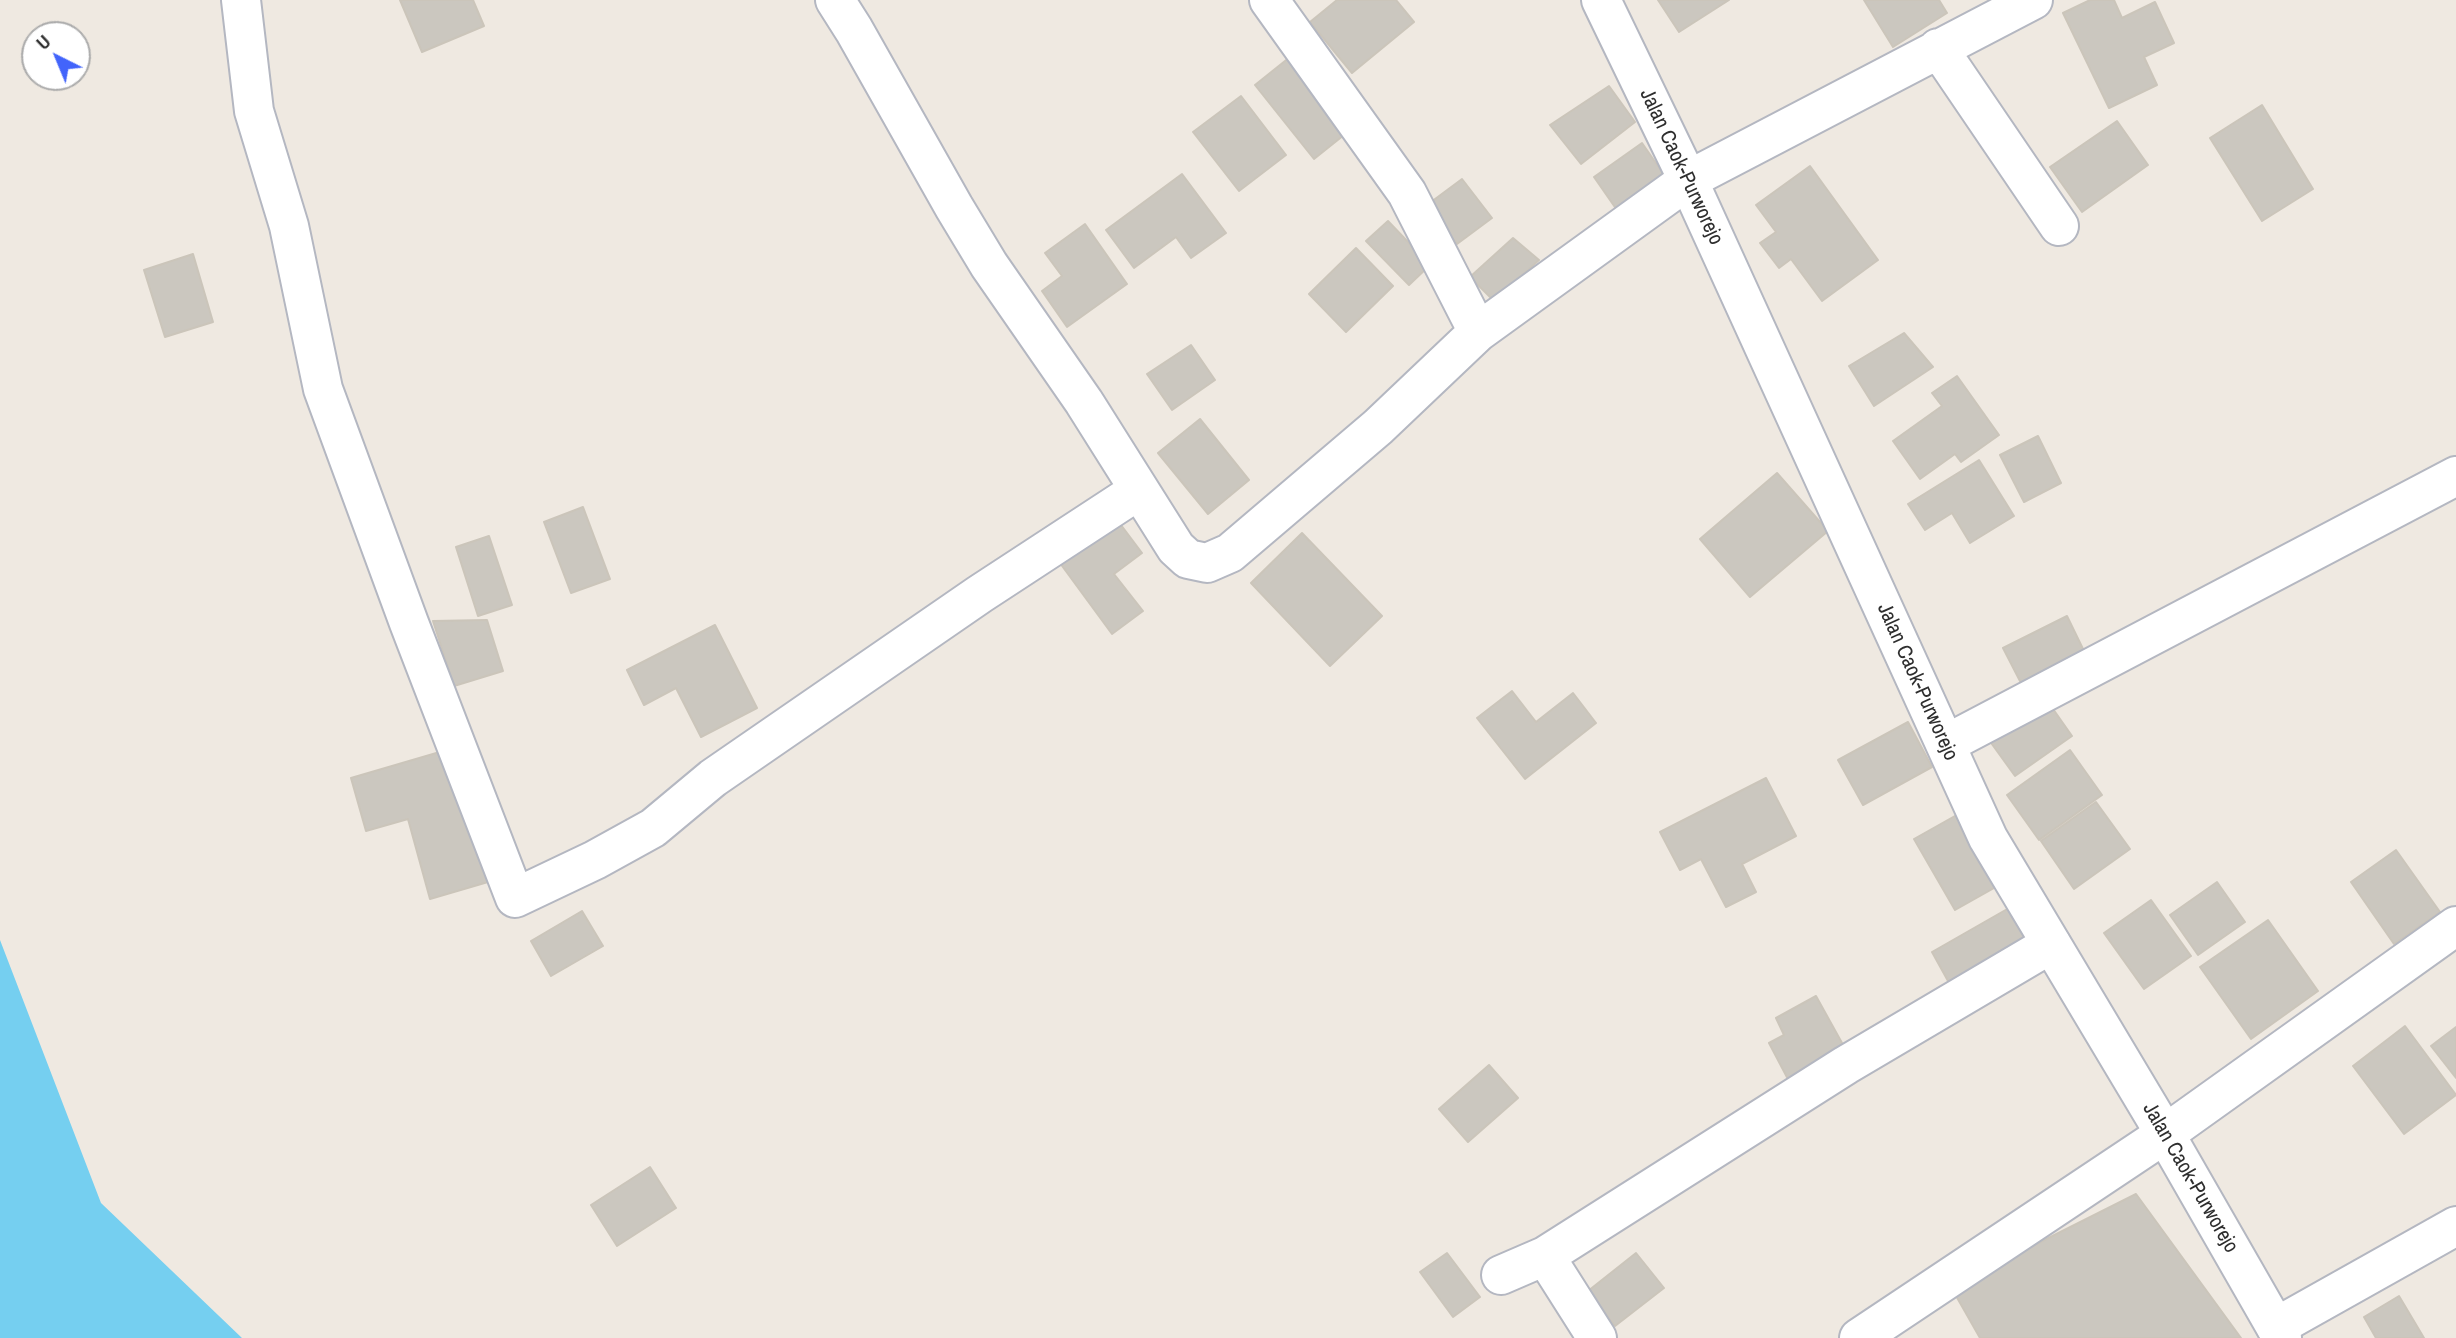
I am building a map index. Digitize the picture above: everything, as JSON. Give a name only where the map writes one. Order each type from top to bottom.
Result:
[{"type":"street","points":[[241,0],[254,111],[289,226],[323,389],[404,610],[515,898],[595,860],[653,828],[713,778],[980,594],[1139,490]]},
{"type":"street","points":[[835,0],[989,265],[1084,402],[1176,548],[1188,559],[1207,563],[1230,553],[1378,427],[1478,332],[1688,180],[2033,0]]},
{"type":"street","points":[[1269,0],[1407,193],[1478,332]]},
{"type":"street","name":"Jalan Caok-Purworejo","points":[[1601,0],[1688,180],[1988,838],[2165,1134],[2279,1333]]},
{"type":"street","points":[[1938,48],[2059,226]]},
{"type":"street","points":[[1946,744],[2456,476]]},
{"type":"street","points":[[1859,1338],[2165,1134],[2456,926]]},
{"type":"street","points":[[1501,1275],[1545,1256],[1846,1065],[2051,944]]},
{"type":"street","points":[[2279,1333],[2456,1226]]},
{"type":"street","points":[[1545,1256],[1597,1338]]},
{"type":"water","points":[[0,940],[101,1203],[242,1338],[0,1338]]},
{"type":"building","points":[[400,0],[473,0],[484,26],[422,52]]},
{"type":"building","points":[[1337,0],[1396,0],[1414,22],[1352,73],[1310,22]]},
{"type":"building","points":[[1658,0],[1729,0],[1679,32]]},
{"type":"building","points":[[1864,0],[1939,0],[1947,13],[1893,47]]},
{"type":"building","points":[[2090,0],[2114,0],[2122,18],[2155,2],[2174,43],[2144,57],[2157,85],[2109,108],[2063,13]]},
{"type":"building","points":[[1295,53],[1354,127],[1314,159],[1255,85]]},
{"type":"building","points":[[1609,86],[1635,122],[1581,164],[1550,125]]},
{"type":"building","points":[[1241,96],[1286,155],[1239,191],[1193,132]]},
{"type":"building","points":[[2262,105],[2313,189],[2262,221],[2210,138]]},
{"type":"building","points":[[2117,121],[2148,165],[2082,212],[2050,167]]},
{"type":"building","points":[[1642,143],[1667,179],[1619,213],[1594,177]]},
{"type":"building","points":[[1810,166],[1878,260],[1822,301],[1791,259],[1779,268],[1760,243],[1776,232],[1756,205]]},
{"type":"building","points":[[1182,174],[1226,233],[1191,258],[1176,237],[1134,268],[1106,230]]},
{"type":"building","points":[[1462,179],[1492,218],[1457,244],[1427,205]]},
{"type":"building","points":[[1388,221],[1430,265],[1409,285],[1366,241]]},
{"type":"building","points":[[1085,224],[1127,284],[1067,327],[1042,291],[1062,276],[1045,253]]},
{"type":"building","points":[[1513,238],[1539,260],[1494,301],[1470,277]]},
{"type":"building","points":[[1356,248],[1393,286],[1346,332],[1309,294]]},
{"type":"building","points":[[193,254],[213,322],[165,337],[144,270]]},
{"type":"building","points":[[1904,333],[1933,367],[1874,406],[1849,366]]},
{"type":"building","points":[[1191,345],[1215,380],[1172,410],[1147,374]]},
{"type":"building","points":[[1957,376],[1999,435],[1961,462],[1955,454],[1920,479],[1893,441],[1942,406],[1932,393]]},
{"type":"building","points":[[1200,419],[1249,480],[1208,514],[1158,453]]},
{"type":"building","points":[[2038,436],[2061,483],[2024,502],[2000,455]]},
{"type":"building","points":[[1979,460],[2014,516],[1970,543],[1952,513],[1925,530],[1908,504]]},
{"type":"building","points":[[1777,473],[1828,531],[1750,597],[1700,539]]},
{"type":"building","points":[[583,507],[610,579],[571,593],[544,522]]},
{"type":"building","points":[[1115,517],[1142,553],[1114,574],[1143,611],[1112,634],[1057,559]]},
{"type":"building","points":[[1302,533],[1382,616],[1330,666],[1251,583]]},
{"type":"building","points":[[489,536],[512,605],[478,616],[456,547]]},
{"type":"building","points":[[2067,616],[2084,651],[2021,683],[2003,648]]},
{"type":"building","points":[[487,620],[503,671],[454,686],[433,621]]},
{"type":"building","points":[[715,625],[757,708],[701,737],[676,688],[644,705],[627,670]]},
{"type":"building","points":[[1512,691],[1536,722],[1573,693],[1596,723],[1525,779],[1477,718]]},
{"type":"building","points":[[2046,699],[2072,736],[2015,776],[1989,740]]},
{"type":"building","points":[[1908,722],[1932,767],[1863,805],[1838,760]]},
{"type":"building","points":[[450,749],[488,882],[430,899],[408,819],[366,831],[351,778]]},
{"type":"building","points":[[2070,750],[2102,795],[2039,840],[2007,795]]},
{"type":"building","points":[[1766,778],[1796,836],[1742,864],[1756,892],[1726,907],[1701,859],[1680,870],[1660,832]]},
{"type":"building","points":[[2096,802],[2130,849],[2074,889],[2041,841]]},
{"type":"building","points":[[1962,812],[2003,883],[1955,910],[1914,839]]},
{"type":"building","points":[[2396,850],[2440,912],[2394,944],[2351,882]]},
{"type":"building","points":[[2217,882],[2245,922],[2198,955],[2170,915]]},
{"type":"building","points":[[2151,900],[2191,956],[2144,989],[2104,933]]},
{"type":"building","points":[[2009,908],[2030,946],[1953,990],[1932,952]]},
{"type":"building","points":[[582,911],[603,946],[551,976],[531,941]]},
{"type":"building","points":[[2268,920],[2318,991],[2251,1039],[2200,967]]},
{"type":"building","points":[[1816,996],[1847,1052],[1790,1083],[1769,1043],[1784,1035],[1776,1018]]},
{"type":"building","points":[[2405,1026],[2456,1095],[2404,1134],[2353,1066]]},
{"type":"building","points":[[2456,1027],[2456,1078],[2431,1046]]},
{"type":"building","points":[[1489,1065],[1518,1098],[1468,1142],[1439,1109]]},
{"type":"building","points":[[650,1167],[676,1208],[617,1246],[591,1205]]},
{"type":"building","points":[[2136,1194],[2241,1338],[1980,1338],[1951,1287]]},
{"type":"building","points":[[1447,1253],[1480,1297],[1453,1317],[1420,1272]]},
{"type":"building","points":[[1636,1253],[1664,1288],[1615,1326],[1588,1291]]},
{"type":"building","points":[[2399,1296],[2424,1338],[2376,1338],[2364,1317]]}]
